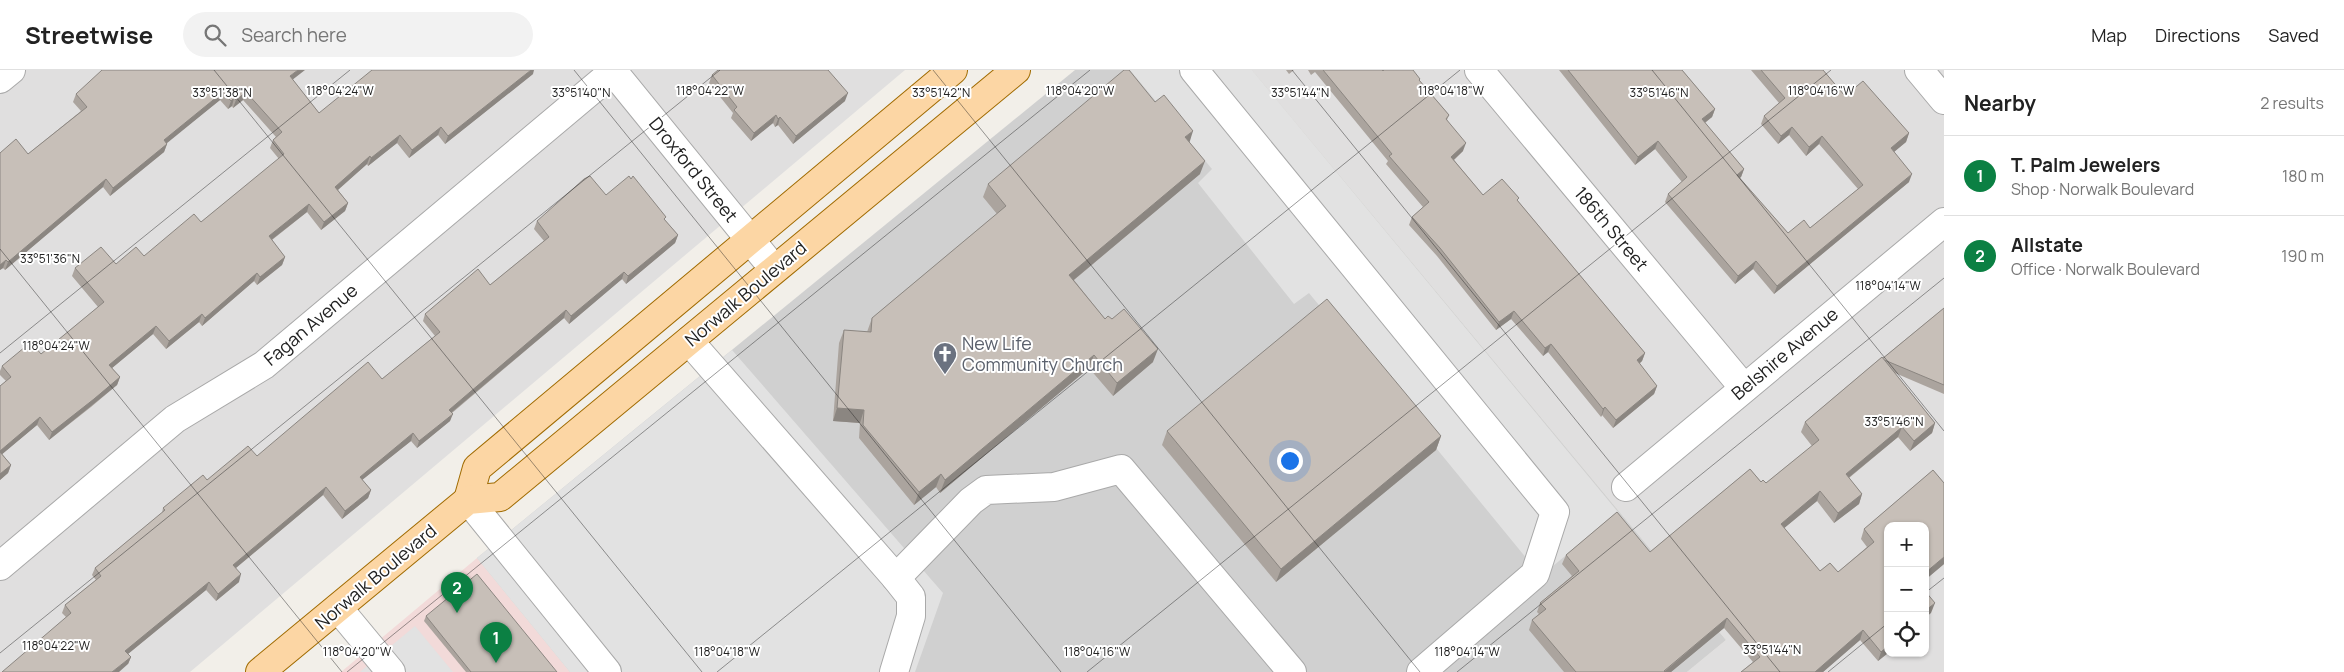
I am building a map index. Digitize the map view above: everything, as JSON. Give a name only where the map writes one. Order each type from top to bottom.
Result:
[{"type":"main road","points":[[468,500],[477,468],[954,70]]},
{"type":"main road","name":"Norwalk Boulevard","points":[[269,669],[338,608],[468,500],[500,497],[1016,70]]},
{"type":"street","points":[[0,79],[11,70]]},
{"type":"street","points":[[1194,70],[1555,512],[1535,574],[1421,672]]},
{"type":"street","name":"186th Street","points":[[1478,70],[1744,388]]},
{"type":"street","points":[[1919,70],[1944,100]]},
{"type":"street","name":"Droxford Street","points":[[612,71],[774,269]]},
{"type":"street","name":"Fagan Avenue","points":[[0,566],[175,419],[264,365],[612,71]]},
{"type":"street","name":"Belshire Avenue","points":[[1626,487],[1944,222]]},
{"type":"street","points":[[689,341],[896,578],[911,598],[911,616],[894,672]]},
{"type":"street","points":[[896,578],[971,501],[986,490],[1054,488],[1121,468],[1292,672]]},
{"type":"street","points":[[468,500],[607,672]]},
{"type":"street","points":[[338,608],[391,672]]},
{"type":"shaded area","points":[[0,70],[905,70],[190,672],[0,672]]},
{"type":"shaded area","points":[[1075,70],[1252,70],[1726,640],[1687,672],[570,672],[477,558]]},
{"type":"shaded area","points":[[1130,70],[1252,70],[1618,512],[1541,576],[1309,293],[1294,304],[1198,183],[1212,169]]},
{"type":"shaded area","points":[[1252,70],[1944,70],[1944,672],[1687,672],[1726,640]]},
{"type":"shaded area","points":[[732,350],[943,593],[915,672],[570,672],[477,558]]},
{"type":"shaded area","points":[[477,558],[570,672],[341,672]]},
{"type":"shaded area","points":[[415,626],[453,672],[360,672]]},
{"type":"building","points":[[102,70],[298,70],[290,76],[319,113],[372,70],[531,70],[448,136],[441,127],[412,150],[400,135],[371,158],[370,156],[335,187],[348,203],[324,222],[309,204],[269,236],[285,257],[260,277],[257,273],[205,318],[202,314],[169,341],[156,326],[109,365],[120,377],[94,399],[52,432],[40,417],[0,451],[0,386],[11,377],[2,366],[31,342],[41,354],[104,302],[75,268],[101,247],[116,264],[136,247],[144,256],[194,214],[201,222],[284,154],[273,140],[282,132],[246,92],[236,100],[234,98],[231,101],[223,92],[164,140],[167,144],[113,188],[106,179],[8,262],[6,260],[0,265],[0,153],[16,139],[28,154],[87,107],[76,94]]},
{"type":"building","points":[[718,70],[828,70],[848,93],[796,136],[780,117],[778,119],[776,115],[754,133],[734,110],[737,107],[712,75]]},
{"type":"building","points":[[1124,70],[1129,70],[1155,102],[1164,95],[1193,131],[1185,137],[1205,161],[1069,275],[1105,319],[1108,316],[1112,319],[1124,309],[1158,349],[1117,383],[1094,355],[945,480],[941,474],[919,492],[863,425],[864,410],[837,408],[844,330],[871,332],[872,318],[1006,206],[988,184]]},
{"type":"building","points":[[1323,70],[1413,70],[1419,80],[1449,115],[1446,119],[1466,143],[1451,157],[1483,195],[1502,179],[1519,198],[1517,200],[1645,353],[1637,360],[1657,386],[1616,420],[1605,407],[1603,409],[1551,344],[1545,348],[1514,311],[1499,322],[1440,248],[1412,217],[1429,202],[1389,156],[1392,154]]},
{"type":"building","points":[[1568,70],[1682,70],[1715,109],[1702,119],[1744,169],[1737,175],[1788,233],[1804,220],[1810,228],[1863,185],[1822,136],[1809,147],[1792,127],[1781,136],[1764,116],[1785,98],[1761,70],[1823,70],[1845,96],[1863,81],[1909,133],[1891,148],[1912,174],[1777,286],[1756,261],[1738,276],[1668,194],[1687,177],[1658,141],[1638,157]]},
{"type":"building","points":[[590,176],[606,195],[629,176],[631,179],[633,176],[678,235],[628,276],[624,272],[571,316],[566,310],[449,410],[453,414],[419,441],[413,433],[360,477],[371,490],[345,511],[326,487],[233,565],[241,574],[218,594],[209,582],[125,651],[131,657],[112,672],[2,672],[71,613],[65,605],[101,576],[95,568],[165,510],[163,508],[203,475],[207,480],[248,446],[257,456],[368,362],[382,379],[440,332],[425,314],[478,269],[490,285],[549,237],[537,221],[584,179]]},
{"type":"building","points":[[1327,299],[1441,436],[1281,569],[1167,431]]},
{"type":"building","points":[[1944,308],[1944,385],[1882,359]]},
{"type":"building","points":[[1882,357],[1935,423],[1914,441],[1902,427],[1846,474],[1862,494],[1838,513],[1820,491],[1781,524],[1820,571],[1830,563],[1838,572],[1874,542],[1864,529],[1933,470],[1944,483],[1944,557],[1929,570],[1929,522],[1884,522],[1884,649],[1881,652],[1863,630],[1815,672],[1741,672],[1760,657],[1727,618],[1665,672],[1576,672],[1532,620],[1546,609],[1540,603],[1579,571],[1566,555],[1617,512],[1650,552],[1750,469],[1761,482],[1763,480],[1766,483],[1819,440],[1805,422]]},
{"type":"building","points":[[0,452],[11,465],[0,474]]},
{"type":"building","points":[[477,574],[557,672],[471,672],[426,616]]},
{"type":"building","points":[[1929,596],[1935,603],[1929,608]]},
{"type":"place","name":"New Life Community Church","points":[[945,375]]},
{"type":"place","name":"Allstate","points":[[457,613]]},
{"type":"place","name":"T. Palm Jewelers","points":[[496,663]]}]
